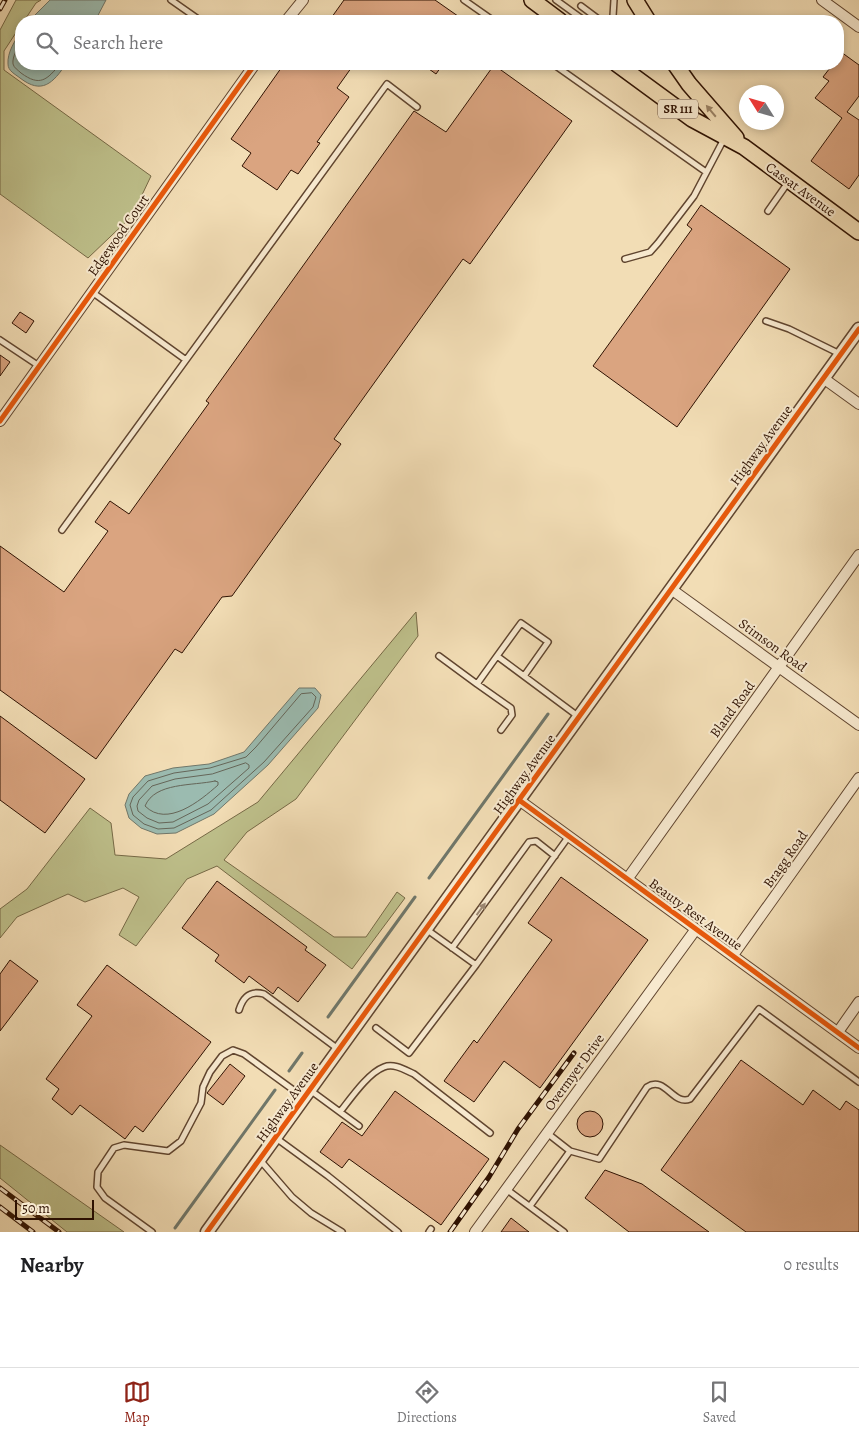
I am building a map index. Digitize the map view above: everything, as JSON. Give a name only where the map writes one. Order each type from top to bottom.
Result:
[{"type":"main road","points":[[635,0],[642,15]]},
{"type":"main road","points":[[545,3],[555,15]]},
{"type":"main road","name":"Cassat Avenue","points":[[635,70],[692,119],[744,147],[859,232]]},
{"type":"main road","name":"Cassat Avenue","points":[[679,70],[689,84],[744,147]]},
{"type":"street","points":[[291,15],[303,0]]},
{"type":"street","points":[[822,0],[843,15]]},
{"type":"street","points":[[844,16],[859,27]]},
{"type":"street","name":"Edgewood Court","points":[[0,421],[251,70]]},
{"type":"street","name":"Highway Avenue","points":[[207,1232],[859,328]]},
{"type":"street","points":[[823,378],[859,404]]},
{"type":"street","name":"Bland Road","points":[[628,878],[859,555]]},
{"type":"street","name":"Stimson Road","points":[[671,589],[859,725]]},
{"type":"street","name":"Bragg Road","points":[[733,955],[859,778]]},
{"type":"street","name":"Beauty Rest Avenue","points":[[519,800],[859,1048]]},
{"type":"street","name":"Overmyer Drive","points":[[475,1232],[696,929]]},
{"type":"street","points":[[838,1032],[859,1002]]},
{"type":"lane","points":[[170,0],[192,15]]},
{"type":"lane","points":[[464,0],[485,15]]},
{"type":"lane","points":[[613,15],[614,0]]},
{"type":"lane","points":[[545,3],[572,15]]},
{"type":"lane","points":[[581,6],[594,15]]},
{"type":"lane","points":[[562,70],[706,172]]},
{"type":"lane","points":[[62,530],[387,84],[418,107]]},
{"type":"lane","points":[[626,259],[650,252],[656,245],[694,196],[725,137]]},
{"type":"lane","points":[[768,211],[789,180]]},
{"type":"lane","points":[[92,292],[186,360]]},
{"type":"lane","points":[[766,321],[789,329],[840,354]]},
{"type":"lane","points":[[0,340],[39,366]]},
{"type":"lane","points":[[477,684],[521,623],[548,642],[524,676]]},
{"type":"lane","points":[[439,656],[511,708],[512,715],[501,730]]},
{"type":"lane","points":[[497,656],[580,717]]},
{"type":"lane","points":[[376,1028],[409,1053],[570,836]]},
{"type":"lane","points":[[452,948],[529,842],[536,841],[555,856]]},
{"type":"lane","points":[[426,929],[476,965]]},
{"type":"lane","points":[[239,1010],[242,1000],[248,994],[257,992],[264,994],[339,1050]]},
{"type":"lane","points":[[547,1134],[570,1151],[599,1159],[647,1087],[653,1083],[658,1084],[680,1099],[686,1101],[690,1099],[759,1009],[859,1082]]},
{"type":"lane","points":[[152,1232],[105,1198],[97,1187],[98,1172],[114,1148],[124,1144],[168,1151],[181,1142],[200,1103],[203,1087],[210,1072],[222,1056],[233,1050],[244,1054],[307,1094],[340,1112],[359,1126]]},
{"type":"lane","points":[[340,1112],[372,1075],[385,1067],[403,1068],[414,1074],[490,1133]]},
{"type":"lane","points":[[275,1137],[328,1176],[398,1232]]},
{"type":"lane","points":[[530,1206],[570,1151]]},
{"type":"lane","points":[[260,1160],[292,1197],[311,1214],[342,1232]]},
{"type":"lane","points":[[506,1189],[564,1232]]},
{"type":"green space","points":[[16,0],[41,0],[36,3],[28,15],[15,15],[15,34],[4,51],[4,70],[151,176],[132,216],[88,258],[0,194],[0,30]]},
{"type":"green space","points":[[416,612],[418,636],[296,799],[247,832],[224,860],[334,937],[366,937],[397,892],[405,898],[352,969],[217,866],[187,879],[136,946],[119,935],[139,897],[123,888],[85,902],[68,894],[17,917],[0,938],[0,909],[27,889],[90,808],[111,823],[115,855],[166,859],[258,802]]},
{"type":"green space","points":[[0,1145],[124,1232],[67,1232],[0,1178]]},
{"type":"water","points":[[50,0],[106,0],[98,15],[35,15]]},
{"type":"water","points":[[15,41],[15,70],[61,70],[46,85],[35,86],[28,83],[9,69],[8,60]]},
{"type":"water","points":[[299,688],[315,688],[321,695],[318,708],[268,765],[214,814],[176,833],[157,834],[141,828],[129,818],[125,805],[129,794],[145,776],[173,768],[209,764],[244,752]]},
{"type":"building","points":[[344,0],[435,0],[456,15],[333,15]]},
{"type":"building","points":[[844,54],[859,65],[859,96],[847,112],[859,120],[859,175],[849,189],[811,161],[842,118],[815,98],[829,81],[823,77],[828,70],[844,70]]},
{"type":"building","points":[[280,70],[350,70],[337,88],[349,97],[317,142],[320,143],[298,174],[291,170],[277,190],[242,166],[251,153],[231,139]]},
{"type":"building","points":[[430,70],[439,70],[436,74]]},
{"type":"building","points":[[490,70],[501,70],[572,121],[470,264],[463,259],[334,439],[341,444],[232,596],[222,597],[182,653],[175,649],[96,759],[0,690],[0,546],[64,592],[108,531],[95,522],[110,501],[129,514],[209,403],[206,401],[414,111],[446,132]]},
{"type":"building","points":[[701,205],[790,269],[677,427],[593,366],[692,229],[687,225]]},
{"type":"building","points":[[20,312],[34,321],[26,333],[12,323]]},
{"type":"building","points":[[0,355],[10,362],[0,376]]},
{"type":"building","points":[[0,716],[85,779],[45,833],[0,800]]},
{"type":"building","points":[[561,877],[648,940],[540,1088],[504,1061],[474,1102],[444,1081],[474,1040],[477,1043],[552,940],[528,923]]},
{"type":"building","points":[[217,881],[307,947],[305,950],[326,965],[298,1002],[278,987],[273,994],[249,976],[244,983],[215,961],[219,955],[182,928]]},
{"type":"building","points":[[10,960],[38,981],[0,1031],[0,974]]},
{"type":"building","points":[[107,965],[211,1042],[143,1132],[135,1126],[125,1139],[80,1105],[72,1115],[52,1099],[59,1089],[46,1079],[92,1016],[77,1005]]},
{"type":"building","points":[[741,1060],[803,1105],[813,1090],[840,1110],[846,1101],[859,1110],[859,1232],[746,1232],[661,1170]]},
{"type":"building","points":[[230,1064],[245,1076],[223,1105],[207,1093]]},
{"type":"building","points":[[395,1091],[489,1159],[441,1225],[349,1159],[342,1168],[320,1152],[342,1122],[362,1136]]},
{"type":"building","points":[[590,1111],[599,1115],[603,1124],[599,1133],[590,1137],[581,1133],[577,1124],[581,1115]]},
{"type":"building","points":[[605,1170],[642,1184],[709,1232],[629,1232],[585,1198]]},
{"type":"building","points":[[511,1218],[529,1232],[501,1232]]},
{"type":"waterway","points":[[429,878],[548,714]]},
{"type":"waterway","points":[[328,1017],[415,897]]},
{"type":"waterway","points":[[289,1071],[302,1053]]},
{"type":"waterway","points":[[175,1228],[275,1090]]},
{"type":"railway","points":[[0,9],[5,0]]},
{"type":"railway","points":[[450,1232],[489,1177],[518,1129],[574,1053]]},
{"type":"railway","points":[[0,1188],[59,1232]]},
{"type":"railway","points":[[0,1207],[33,1232]]},
{"type":"cycle path","points":[[0,421],[251,70]]},
{"type":"cycle path","points":[[207,1232],[859,329]]},
{"type":"cycle path","points":[[519,800],[859,1048]]}]
